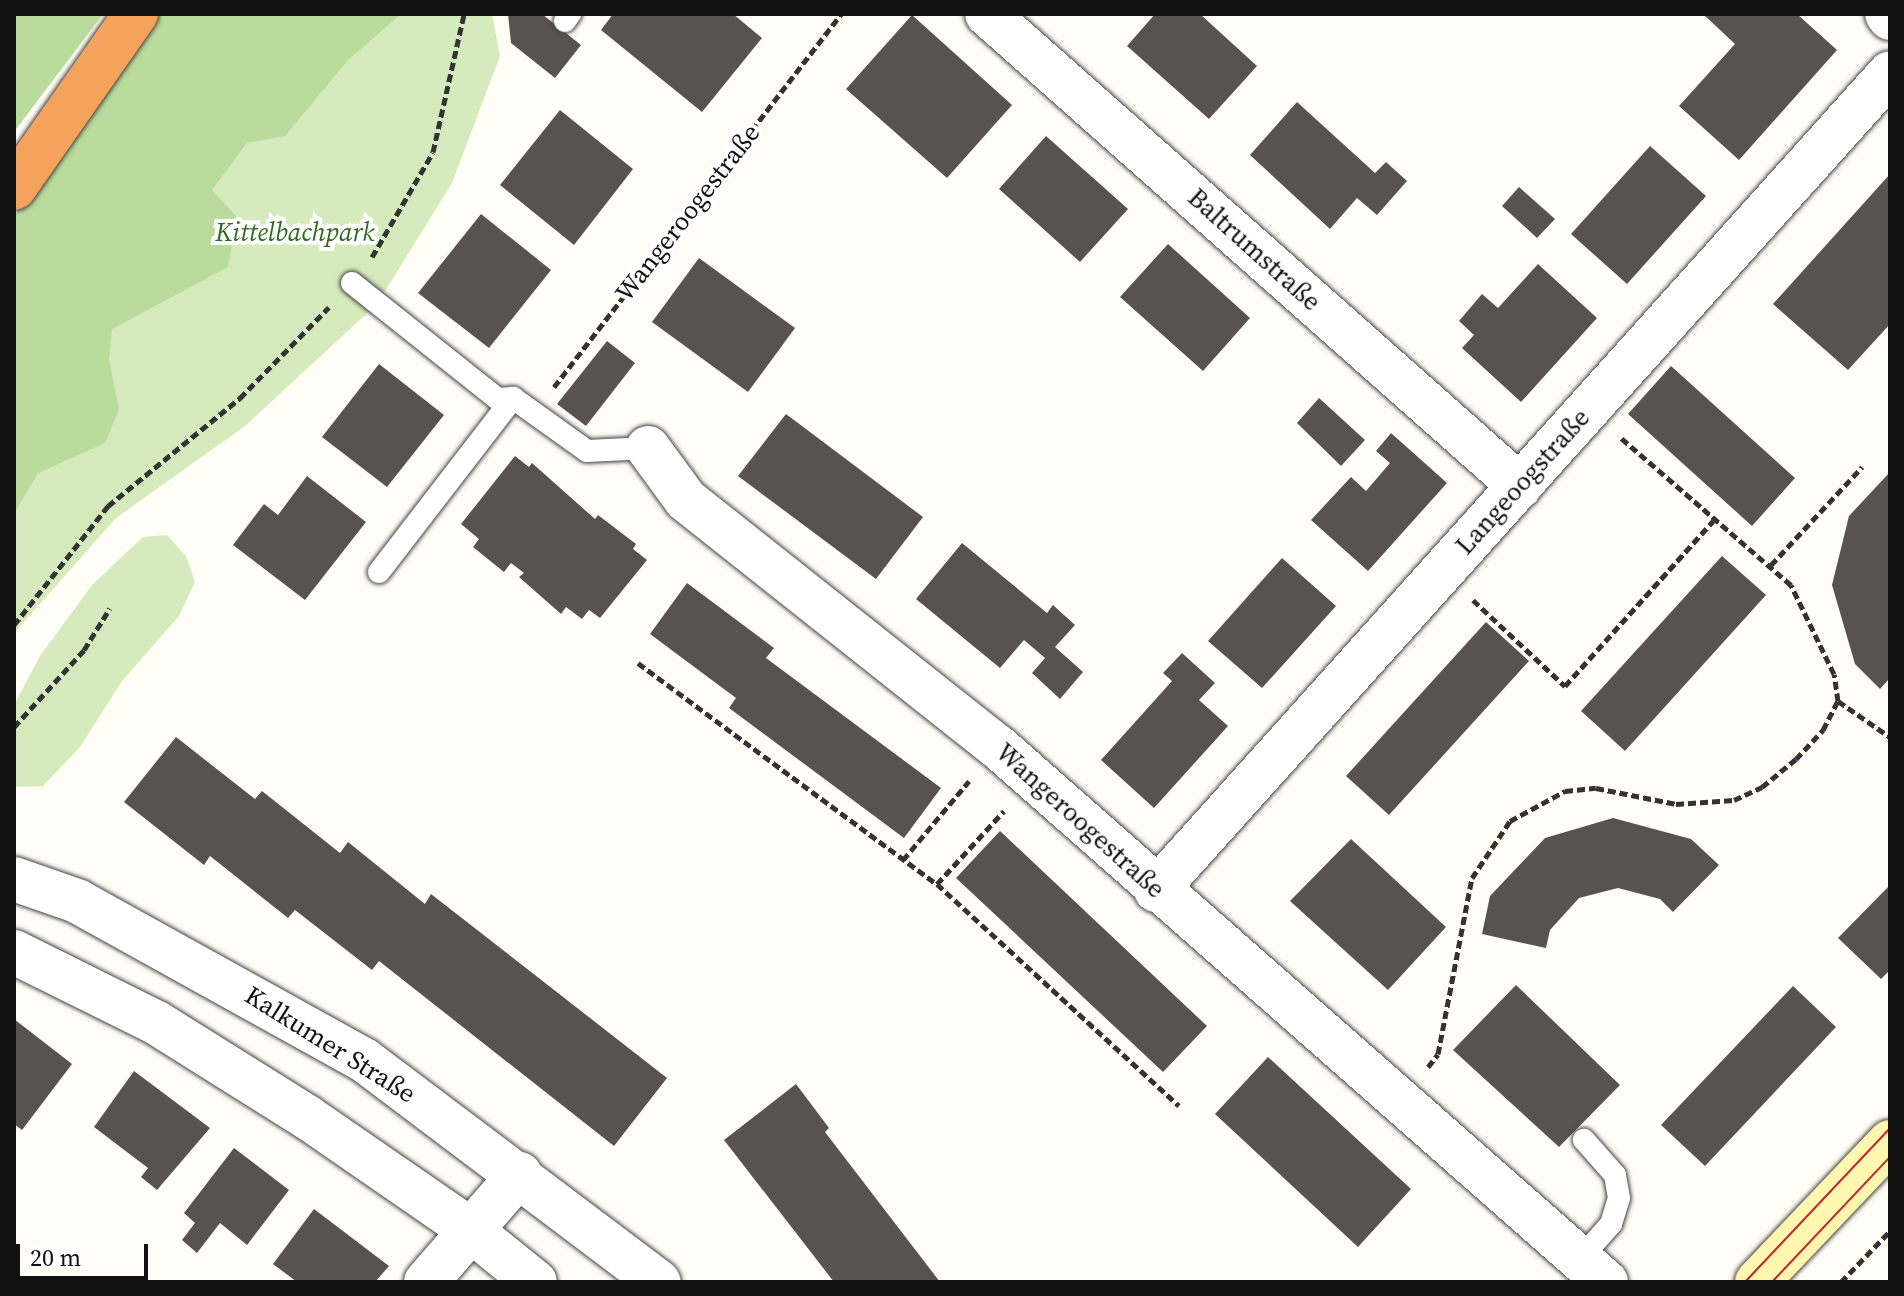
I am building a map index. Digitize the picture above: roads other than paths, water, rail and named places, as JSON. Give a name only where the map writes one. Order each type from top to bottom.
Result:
[{"type":"highway","points":[[14,188],[136,14]]},
{"type":"main road","points":[[1757,1282],[1890,1142]]},
{"type":"street","name":"Baltrumstraße","points":[[987,14],[1520,486]]},
{"type":"street","name":"Langeoogstraße","points":[[1156,890],[1890,73]]},
{"type":"street","name":"Wangeroogestraße","points":[[648,448],[686,500],[998,747],[1156,890],[1593,1270]]},
{"type":"street","name":"Kalkumer Straße","points":[[14,879],[77,901],[364,1060],[520,1174],[659,1282]]},
{"type":"street","points":[[14,952],[157,1023],[307,1117],[468,1228],[535,1282]]},
{"type":"street","points":[[426,1282],[468,1228],[520,1174]]},
{"type":"lane","name":"Wangeroogestraße","points":[[352,283],[498,399],[513,398],[587,451],[648,448]]},
{"type":"lane","points":[[379,572],[513,398]]},
{"type":"lane","points":[[1584,1140],[1615,1175],[1619,1198],[1593,1270]]},
{"type":"tram line","points":[[1745,1282],[1890,1128]]},
{"type":"tram line","points":[[1772,1282],[1890,1157]]},
{"type":"park label","name":"Kittelbachpark","points":[[295,233]]}]
